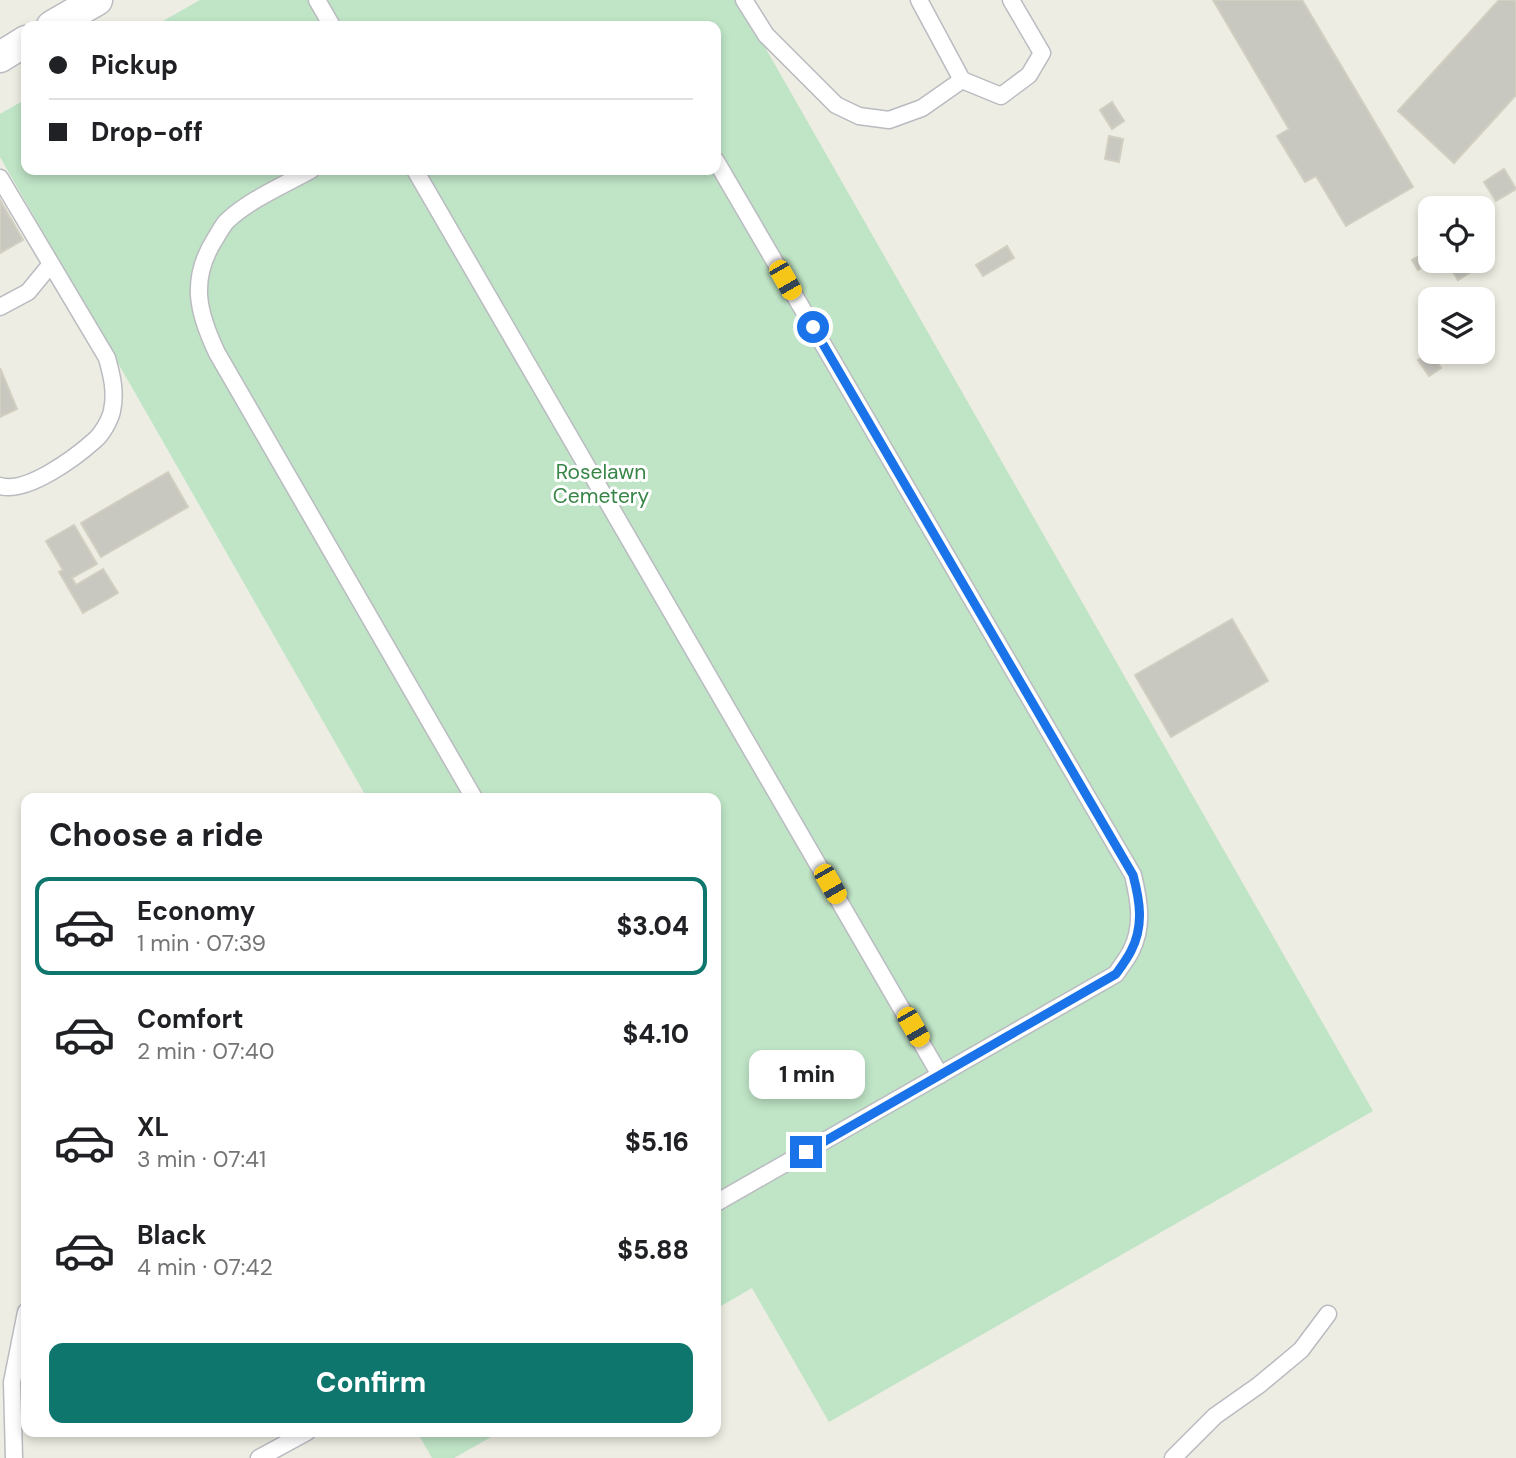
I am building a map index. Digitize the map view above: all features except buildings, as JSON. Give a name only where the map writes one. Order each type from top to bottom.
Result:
[{"type":"street","points":[[61,21],[97,0]]},
{"type":"street","points":[[0,57],[21,44]]},
{"type":"lane","points":[[317,0],[329,21]]},
{"type":"lane","points":[[744,0],[766,35],[836,105],[859,116],[890,120],[922,108],[962,80]]},
{"type":"lane","points":[[919,0],[962,80],[1001,96],[1029,75],[1042,53],[1011,0]]},
{"type":"lane","points":[[721,170],[1133,875],[1140,902],[1139,927],[1132,950],[1116,974],[721,1200]]},
{"type":"lane","points":[[302,175],[226,222],[209,248],[200,274],[198,299],[205,327],[217,353],[471,793]]},
{"type":"lane","points":[[418,175],[940,1075]]},
{"type":"lane","points":[[0,178],[107,358],[114,387],[111,414],[98,438],[53,471],[25,485],[5,488],[0,486]]},
{"type":"lane","points":[[0,307],[28,292],[51,264]]},
{"type":"lane","points":[[1173,1458],[1215,1416],[1259,1385],[1301,1350],[1328,1314]]},
{"type":"lane","points":[[14,1458],[12,1382],[21,1336]]},
{"type":"lane","points":[[259,1458],[298,1437]]},
{"type":"green space","name":"Roselawn Cemetery","points":[[200,0],[738,0],[1373,1111],[829,1422],[752,1288],[721,1306],[721,793],[364,793],[0,157],[0,114],[21,102],[21,175],[721,175],[721,21],[163,21]]},
{"type":"green space","points":[[420,1437],[491,1437],[454,1458],[432,1458]]},
{"type":"route","points":[[806,1152],[1116,974],[1132,950],[1139,927],[1140,902],[1133,875],[813,327]]}]
